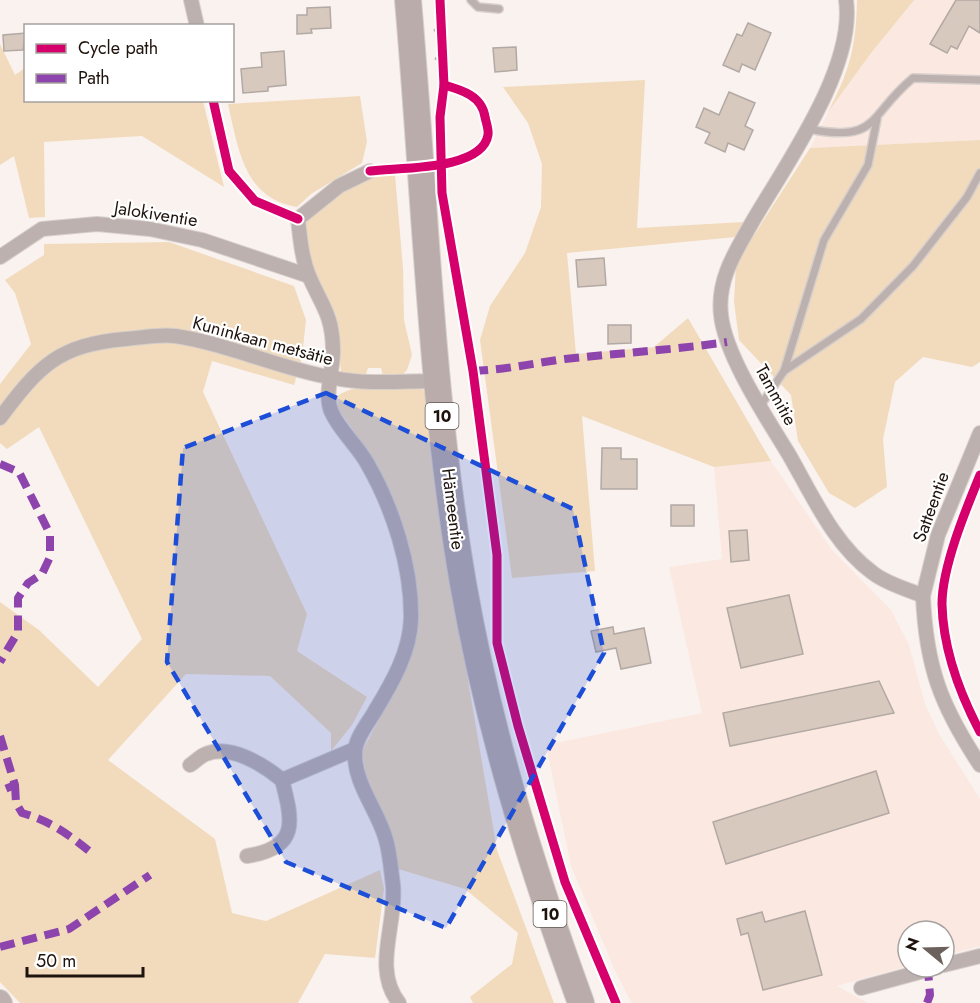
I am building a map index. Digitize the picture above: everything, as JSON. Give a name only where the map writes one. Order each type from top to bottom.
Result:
[{"type":"highway","name":"Hämeentie","points":[[408,0],[438,381],[462,581],[482,680],[520,824],[581,1003]]},
{"type":"street","points":[[190,0],[196,24]]},
{"type":"street","name":"Tammitie","points":[[846,0],[846,25],[836,62],[808,129],[731,260],[721,287],[720,314],[727,342],[844,548],[875,575],[923,596]]},
{"type":"street","points":[[370,171],[339,186],[311,205],[298,219],[309,276],[324,303],[332,324],[332,378],[329,398],[331,411],[368,464],[383,497],[398,533],[411,597],[411,621],[397,672],[355,749],[357,771],[386,839],[393,887],[394,913],[385,973],[399,1003]]},
{"type":"street","name":"Jalokiventie","points":[[0,257],[42,229],[97,224],[150,229],[202,240],[309,276]]},
{"type":"street","name":"Kuninkaan metsätie","points":[[0,418],[26,382],[48,363],[71,349],[98,342],[173,336],[215,344],[332,378],[375,382],[438,381]]},
{"type":"street","name":"Satteentie","points":[[923,596],[938,536],[980,433]]},
{"type":"street","points":[[923,596],[924,633],[931,669],[944,704],[980,765]]},
{"type":"street","points":[[282,780],[355,749]]},
{"type":"street","points":[[190,765],[205,754],[219,752],[252,760],[282,780],[291,811],[290,832],[280,846],[266,853],[247,856]]},
{"type":"street","points":[[956,962],[980,956]]},
{"type":"street","points":[[861,988],[896,978]]},
{"type":"lane","points":[[471,0],[478,7],[499,9]]},
{"type":"lane","points":[[808,129],[835,134],[859,131],[877,119],[900,89],[913,78],[980,80]]},
{"type":"lane","points":[[761,405],[784,371],[824,240],[868,165],[877,119]]},
{"type":"lane","points":[[784,371],[861,319],[914,266],[968,197],[980,173]]},
{"type":"path","points":[[439,25],[443,41]]},
{"type":"path","points":[[443,52],[440,61],[444,74]]},
{"type":"highlighted area","points":[[326,393],[573,509],[604,653],[446,928],[286,862],[167,662],[183,448]]},
{"type":"shaded area","points":[[857,0],[980,0],[980,140],[810,148],[844,81],[857,38]]},
{"type":"shaded area","points":[[857,0],[914,0],[871,53],[828,112],[847,70],[855,31]]},
{"type":"shaded area","points":[[0,44],[15,75],[24,69],[24,102],[203,102],[224,187],[142,136],[44,142],[45,217],[29,218],[14,156],[0,165]]},
{"type":"shaded area","points":[[645,80],[637,228],[744,222],[736,237],[567,253],[576,354],[654,347],[688,318],[771,461],[714,467],[582,416],[595,571],[512,578],[480,340],[490,306],[525,253],[541,207],[542,164],[528,123],[503,87]]},
{"type":"shaded area","points":[[360,96],[367,142],[362,163],[311,194],[297,207],[279,202],[265,194],[246,169],[228,104]]},
{"type":"shaded area","points":[[980,140],[980,362],[972,367],[923,357],[895,382],[883,439],[887,487],[855,508],[829,493],[798,441],[791,395],[739,340],[734,302],[736,263],[810,148]]},
{"type":"shaded area","points":[[368,175],[395,175],[403,268],[404,320],[412,355],[407,370],[399,378],[383,376],[381,368],[368,368],[366,374],[356,376],[341,372],[336,315],[313,276],[306,237],[305,222],[309,216]]},
{"type":"shaded area","points":[[169,242],[294,286],[306,320],[302,357],[294,385],[212,361],[203,392],[307,614],[297,651],[367,697],[352,725],[331,751],[331,733],[270,676],[186,674],[108,760],[215,839],[232,913],[266,921],[380,870],[384,889],[375,958],[325,954],[298,1003],[20,1003],[0,982],[0,602],[39,630],[98,687],[142,639],[39,427],[7,449],[0,443],[0,384],[31,344],[15,293],[5,280],[44,255],[44,244]]},
{"type":"shaded area","points":[[418,386],[427,393],[463,651],[497,850],[554,1003],[473,1003],[470,997],[512,964],[518,933],[465,889],[398,869],[384,817],[366,777],[362,751],[403,675],[413,648],[418,622],[418,597],[404,531],[374,460],[338,409],[337,397],[344,392],[363,387]]},
{"type":"shaded area","points":[[771,461],[832,550],[891,610],[909,645],[925,704],[939,734],[980,799],[980,946],[956,953],[956,919],[896,919],[896,969],[837,986],[868,1003],[632,1003],[616,973],[571,866],[546,745],[702,713],[669,567],[722,559],[714,467]]},
{"type":"building","points":[[956,0],[980,0],[980,33],[969,26],[957,49],[951,46],[947,53],[930,44]]},
{"type":"building","points":[[330,7],[331,28],[311,29],[312,33],[297,34],[297,15],[307,15],[307,8]]},
{"type":"building","points":[[748,23],[771,33],[755,70],[742,64],[739,72],[723,65],[737,34],[742,36]]},
{"type":"building","points":[[24,33],[23,50],[4,51],[3,35]]},
{"type":"building","points":[[516,47],[517,70],[495,72],[493,48]]},
{"type":"building","points":[[284,51],[286,85],[268,87],[268,91],[243,93],[241,69],[262,67],[261,53]]},
{"type":"building","points":[[729,92],[755,103],[745,126],[753,130],[744,150],[728,143],[725,152],[705,143],[710,133],[696,127],[704,108],[719,115]]},
{"type":"building","points":[[604,258],[606,285],[578,287],[576,260]]},
{"type":"building","points":[[608,325],[631,325],[631,343],[608,344]]},
{"type":"building","points":[[602,448],[621,448],[621,459],[637,459],[637,489],[601,489]]},
{"type":"building","points":[[671,505],[694,505],[694,526],[671,526]]},
{"type":"building","points":[[747,530],[749,560],[731,562],[729,531]]},
{"type":"building","points":[[789,595],[803,654],[741,668],[727,608]]},
{"type":"building","points":[[613,627],[614,634],[644,628],[651,663],[621,669],[616,648],[596,652],[591,631]]},
{"type":"building","points":[[879,681],[894,713],[730,746],[723,713]]},
{"type":"building","points":[[876,771],[889,813],[726,864],[713,822]]},
{"type":"building","points":[[805,911],[822,975],[763,990],[748,933],[741,935],[737,919],[762,912],[765,922]]},
{"type":"marked path","points":[[473,371],[727,342]]},
{"type":"marked path","points":[[0,464],[19,472],[50,534],[50,557],[42,574],[28,583],[18,598],[18,632],[0,662]]},
{"type":"marked path","points":[[0,736],[15,785],[0,791]]},
{"type":"marked path","points":[[15,785],[16,803],[22,813],[60,830],[94,855]]},
{"type":"marked path","points":[[0,947],[69,929],[150,875]]},
{"type":"marked path","points":[[927,1003],[930,995],[929,979]]},
{"type":"cycle path","points":[[440,0],[444,85],[440,117],[442,193],[473,371],[497,555],[497,643],[518,726],[565,882],[616,1003]]},
{"type":"cycle path","points":[[370,171],[437,165],[471,155],[482,147],[488,131],[480,104],[470,95],[444,85]]},
{"type":"cycle path","points":[[213,102],[229,171],[255,201],[298,219]]},
{"type":"cycle path","points":[[980,475],[950,556],[942,604],[949,654],[966,702],[980,732]]}]
